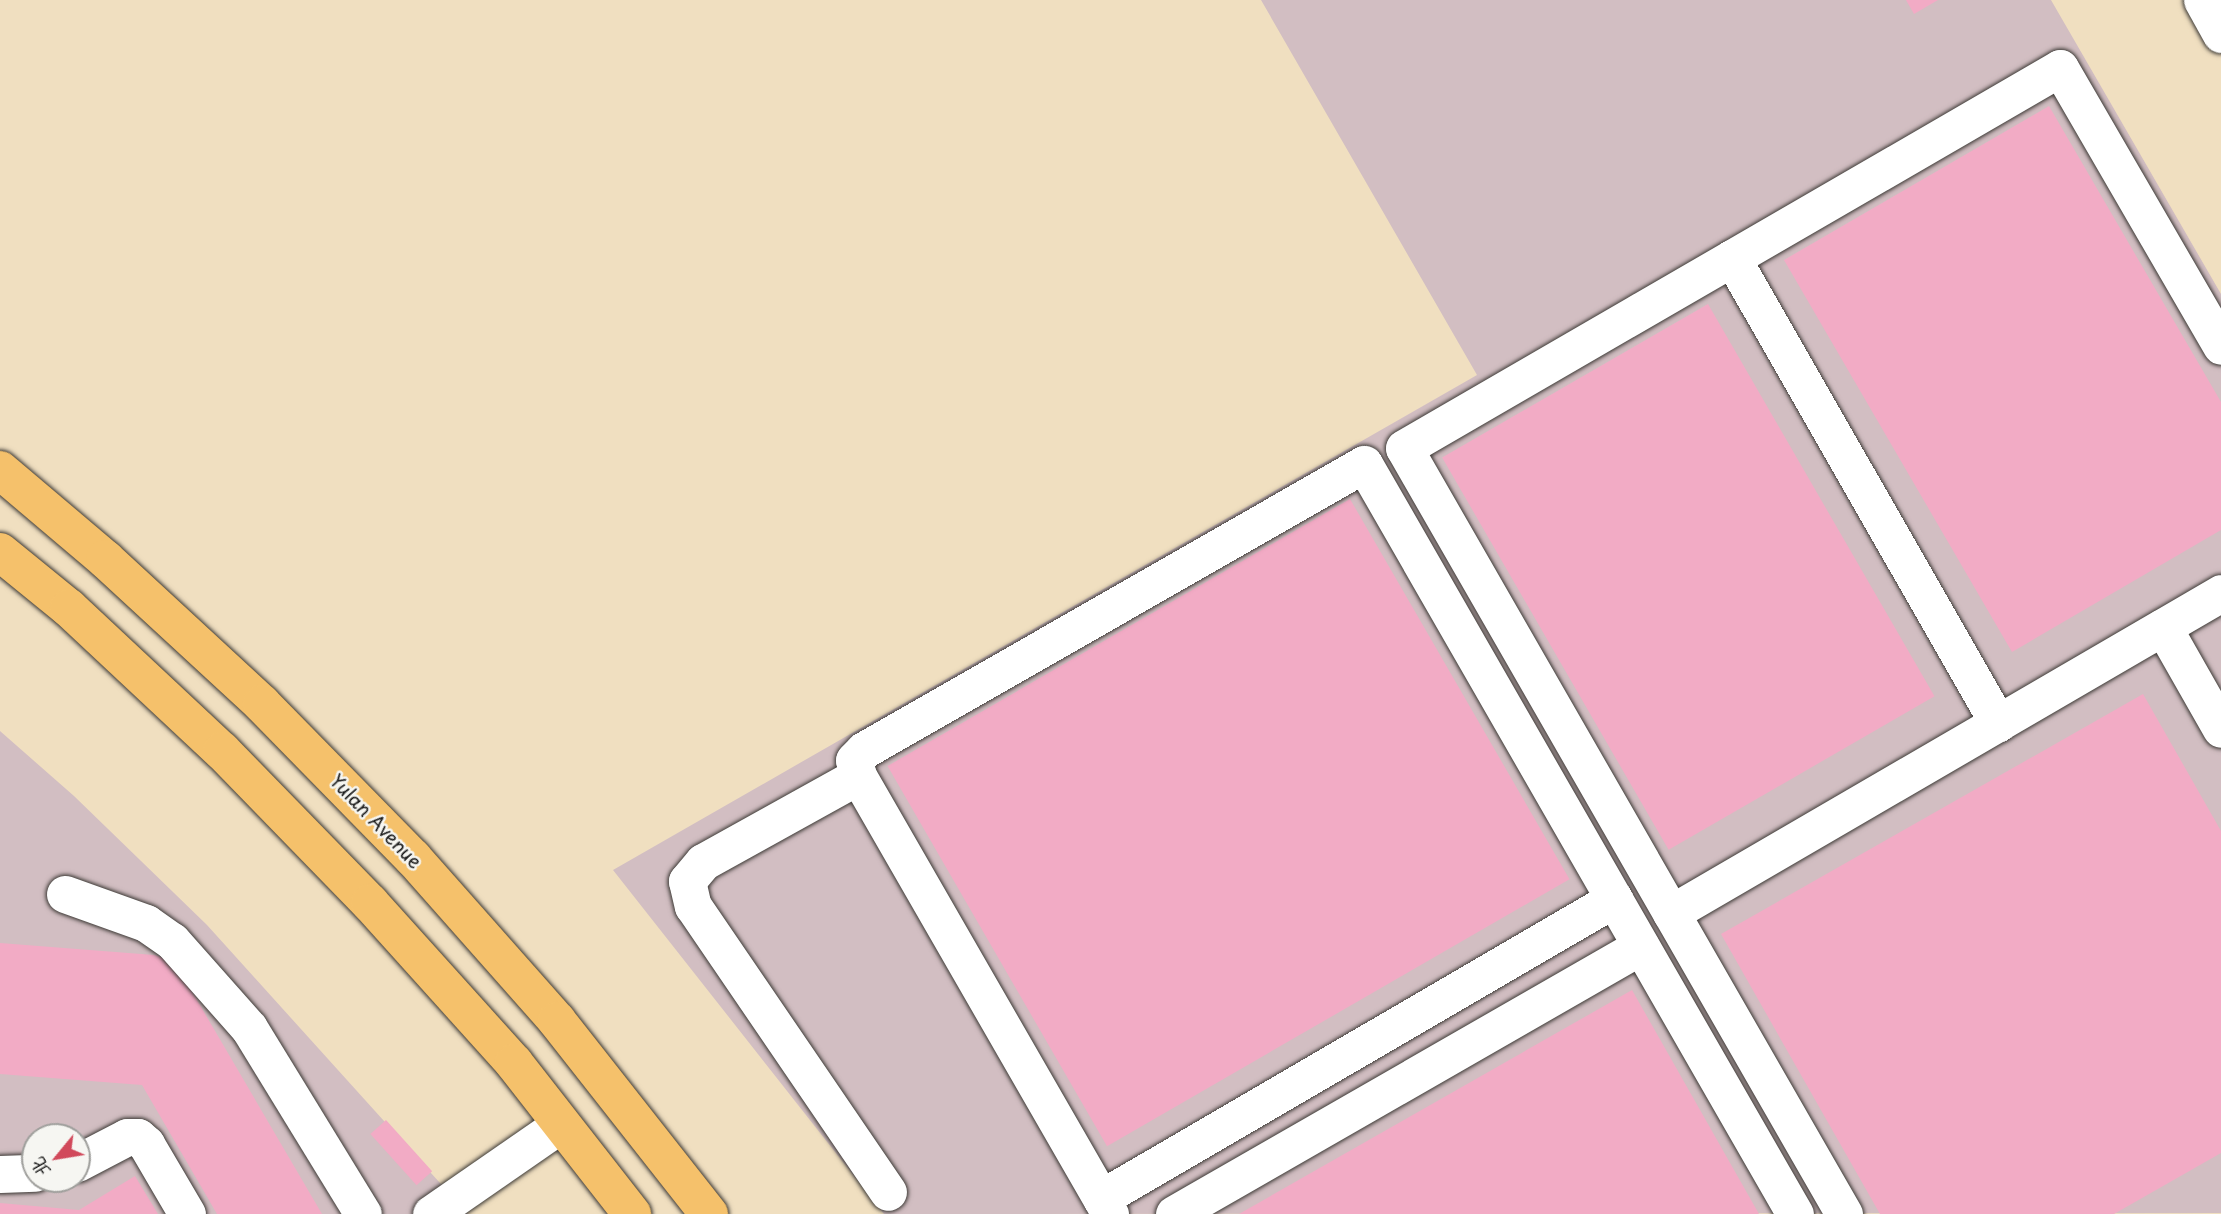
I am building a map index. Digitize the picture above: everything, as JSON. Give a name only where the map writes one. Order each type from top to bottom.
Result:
[{"type":"main road","name":"Yulan Avenue","points":[[0,470],[105,559],[262,704],[413,858],[558,1021],[709,1214]]},
{"type":"main road","points":[[0,552],[69,608],[232,761],[370,903],[514,1063],[632,1214]]},
{"type":"street","points":[[2202,0],[2221,34]]},
{"type":"street","points":[[1844,1214],[1404,448],[2060,68],[2221,346]]},
{"type":"street","points":[[1732,258],[1998,723]]},
{"type":"street","points":[[1614,899],[1106,1206],[858,776],[854,760],[864,750],[1364,464],[1614,899],[1795,1214]]},
{"type":"street","points":[[1671,913],[2221,593]]},
{"type":"street","points":[[2163,627],[2221,729]]},
{"type":"street","points":[[858,776],[702,862],[687,881],[693,906],[888,1192]]},
{"type":"street","points":[[65,894],[146,923],[172,941],[249,1028],[363,1214]]},
{"type":"street","points":[[1174,1214],[1641,946]]},
{"type":"street","points":[[432,1214],[561,1124]]},
{"type":"street","points":[[91,1156],[127,1137],[138,1137],[146,1143],[187,1214]]},
{"type":"street","points":[[0,1174],[21,1173]]},
{"type":"shaded area","points":[[1261,0],[2051,0],[2221,294],[2221,1213],[884,1214],[613,870],[1477,375]]},
{"type":"shaded area","points":[[0,731],[74,796],[207,925],[468,1214],[0,1214]]},
{"type":"building","points":[[1906,0],[1938,0],[1914,14]]},
{"type":"building","points":[[2049,106],[2221,402],[2221,530],[2012,652],[1784,260]]},
{"type":"building","points":[[1708,304],[1934,696],[1669,850],[1442,458]]},
{"type":"building","points":[[1350,499],[1570,879],[1107,1146],[888,766]]},
{"type":"building","points":[[2143,694],[2221,831],[2221,1153],[2114,1214],[1880,1214],[1721,934]]},
{"type":"building","points":[[0,943],[154,955],[168,959],[180,971],[322,1214],[217,1214],[142,1085],[0,1074]]},
{"type":"building","points":[[1632,990],[1759,1214],[1239,1214]]},
{"type":"building","points":[[386,1120],[432,1171],[417,1185],[370,1134]]},
{"type":"building","points":[[135,1176],[158,1214],[0,1214],[0,1203],[79,1210]]}]
